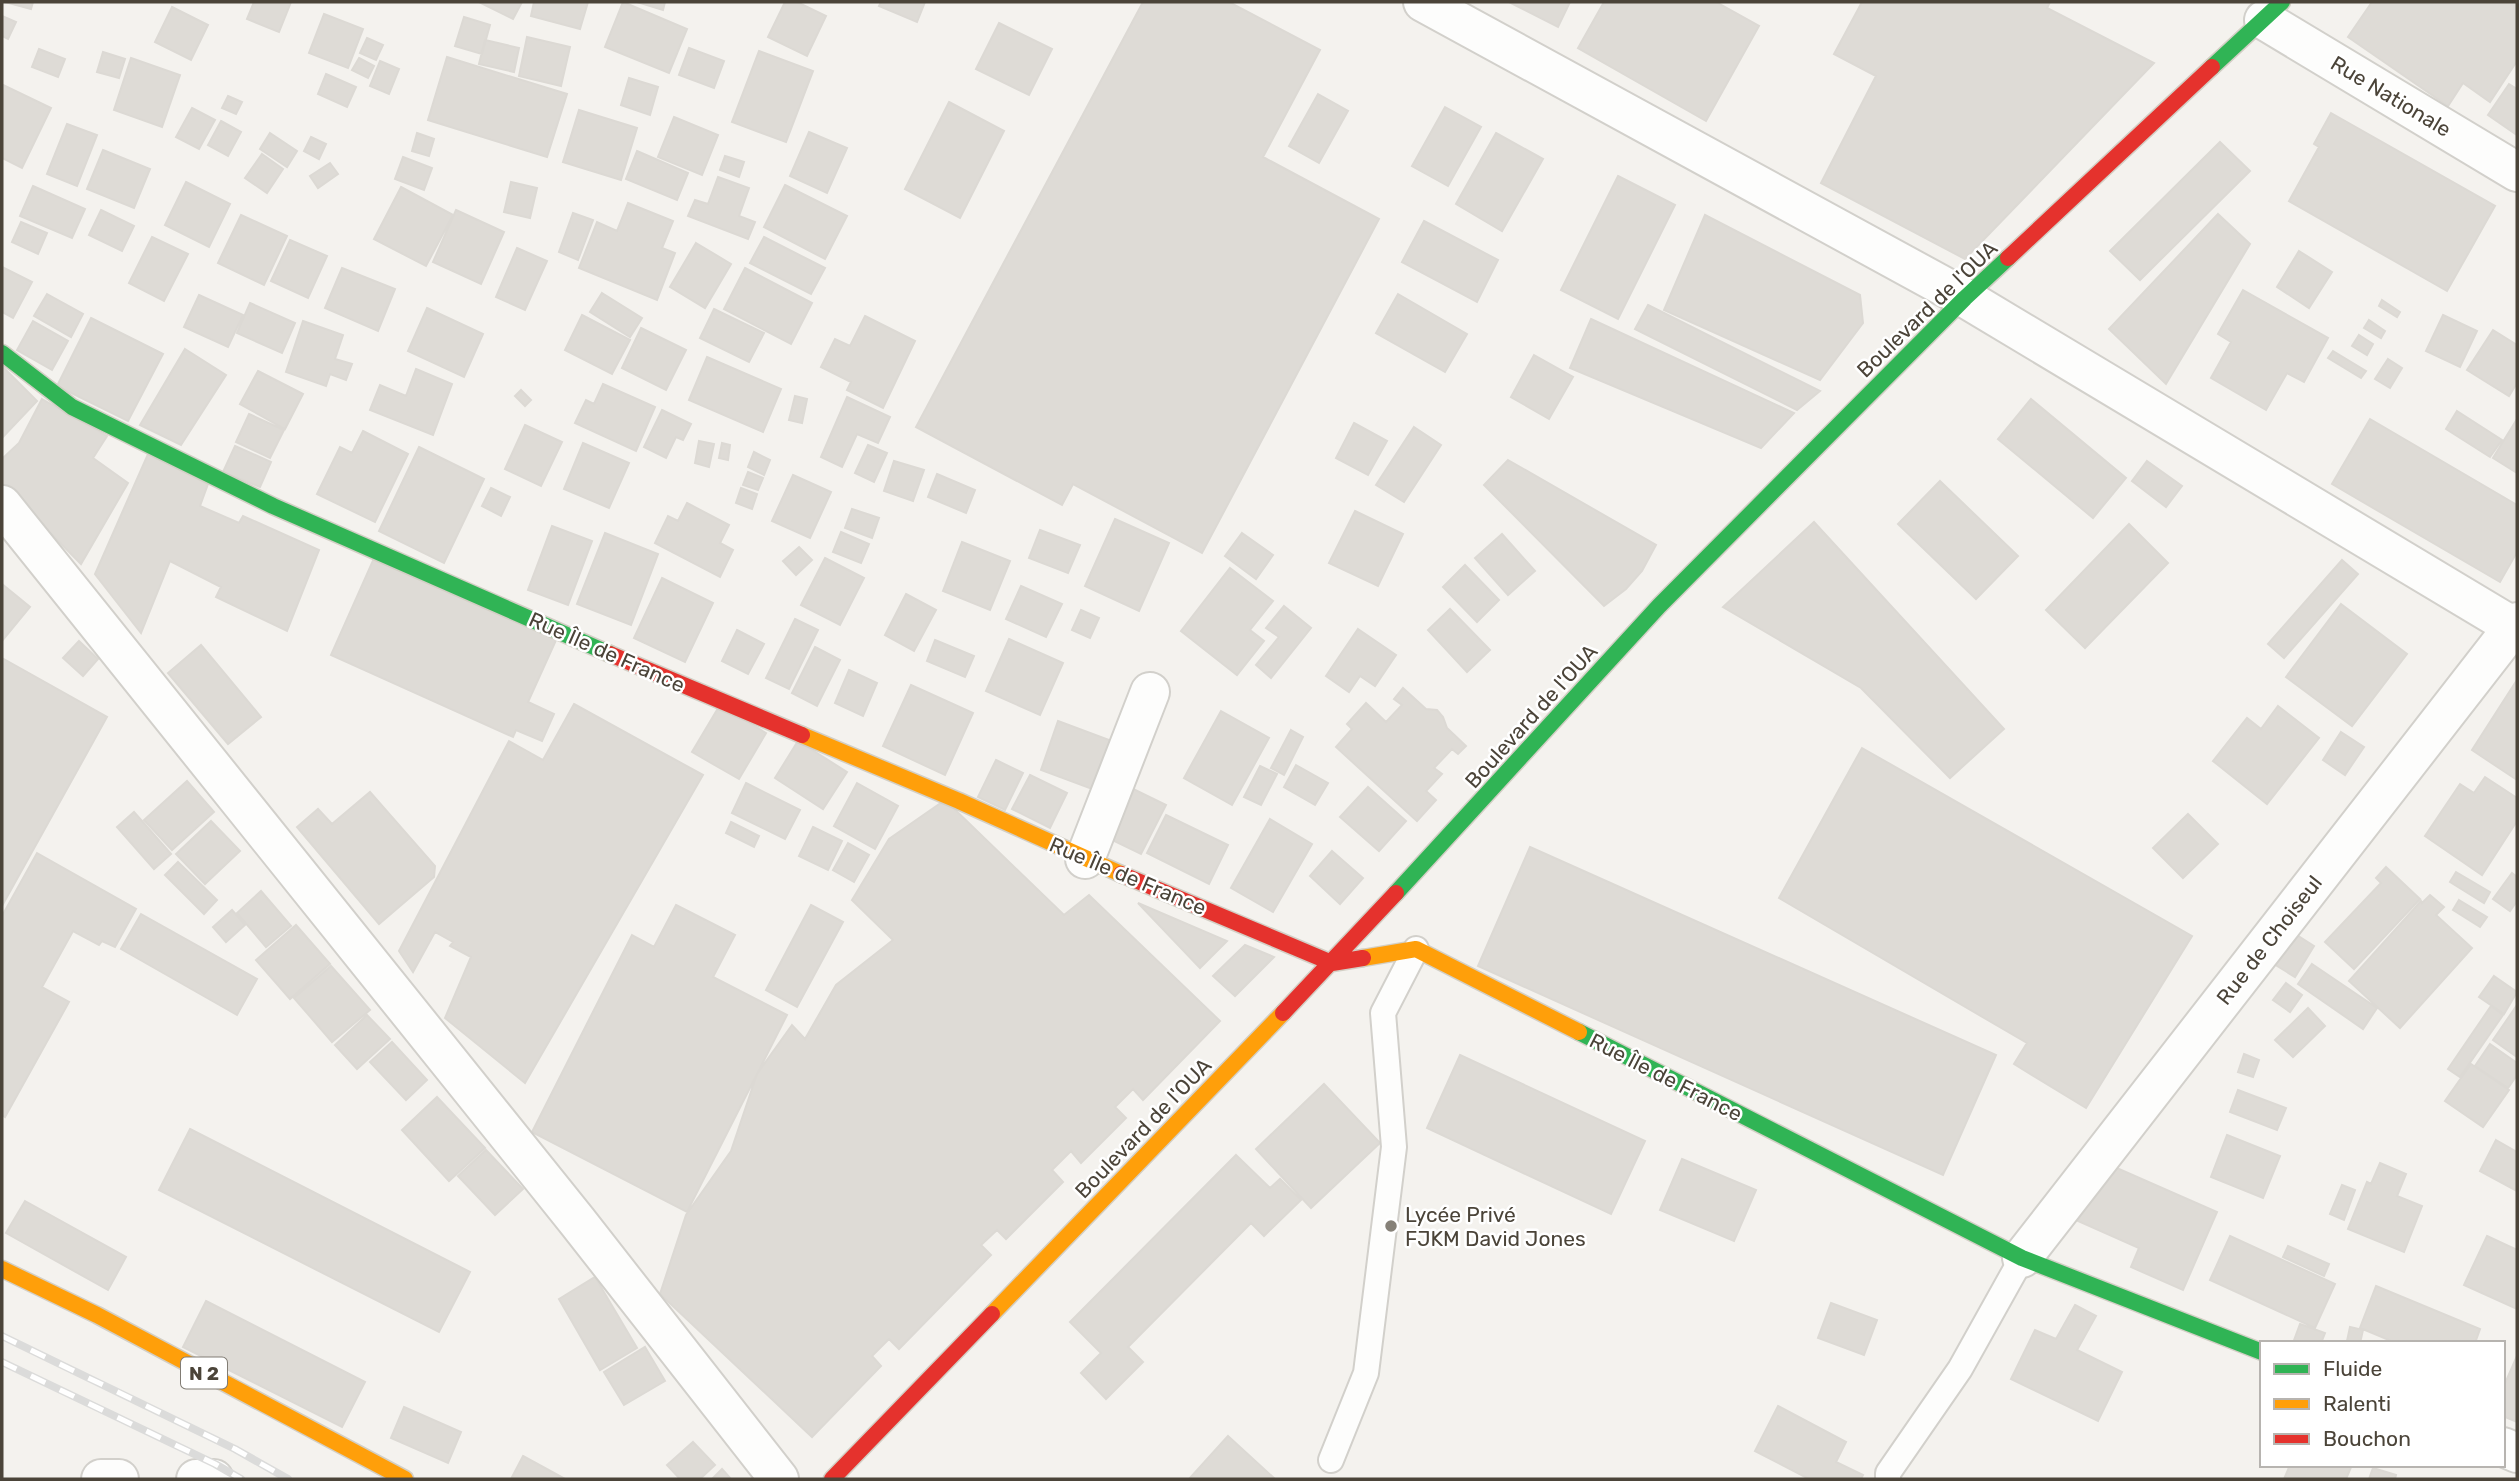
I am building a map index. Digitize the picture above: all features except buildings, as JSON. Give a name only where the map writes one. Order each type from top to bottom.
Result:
[{"type":"main road","name":"Boulevard de l'OUA","points":[[832,1479],[1332,963],[1659,606],[1965,298],[2273,11]]},
{"type":"main road","name":"Rue Île de France","points":[[2,353],[72,407],[273,506],[687,687],[959,801],[1085,859],[1332,963]]},
{"type":"main road","name":"Rue Île de France","points":[[1416,949],[2022,1258],[2260,1351]]},
{"type":"main road","points":[[1332,963],[1416,949]]},
{"type":"main road","name":"N 2","points":[[2,1269],[97,1315],[405,1479]]},
{"type":"street","points":[[1423,2],[1965,298],[2516,626]]},
{"type":"street","name":"Rue Nationale","points":[[2273,11],[2517,172]]},
{"type":"street","points":[[2,505],[569,1210],[779,1479]]},
{"type":"street","name":"Rue de Choiseul","points":[[2022,1258],[2516,626]]},
{"type":"street","points":[[1085,859],[1150,692]]},
{"type":"street","points":[[101,1479],[119,1479]]},
{"type":"street","points":[[196,1479],[214,1479]]},
{"type":"lane","points":[[1331,1460],[1366,1373],[1394,1147],[1383,1013],[1416,949]]},
{"type":"lane","points":[[1888,1479],[1888,1473],[1960,1369],[2022,1258]]},
{"type":"railway","points":[[2,1336],[235,1449],[288,1479]]},
{"type":"railway","points":[[2,1362],[241,1479]]},
{"type":"traffic: fast","points":[[2212,67],[2282,2]]},
{"type":"traffic: fast","points":[[1396,893],[1659,606],[2008,258]]},
{"type":"traffic: fast","points":[[2,353],[72,407],[273,506],[610,654]]},
{"type":"traffic: fast","points":[[1579,1032],[2022,1258],[2260,1351]]},
{"type":"traffic: slow","points":[[802,735],[959,801],[1121,874]]},
{"type":"traffic: slow","points":[[1363,958],[1416,949],[1579,1032]]},
{"type":"traffic: slow","points":[[992,1314],[1283,1013]]},
{"type":"traffic: slow","points":[[2,1269],[97,1315],[405,1479]]},
{"type":"traffic: jam","points":[[2008,258],[2212,67]]},
{"type":"traffic: jam","points":[[610,654],[802,735]]},
{"type":"traffic: jam","points":[[1121,874],[1332,963],[1363,958]]},
{"type":"traffic: jam","points":[[1283,1013],[1396,893]]},
{"type":"traffic: jam","points":[[832,1479],[992,1314]]},
{"type":"place","name":"Lycée Privé FJKM David Jones","points":[[1391,1226]]}]
